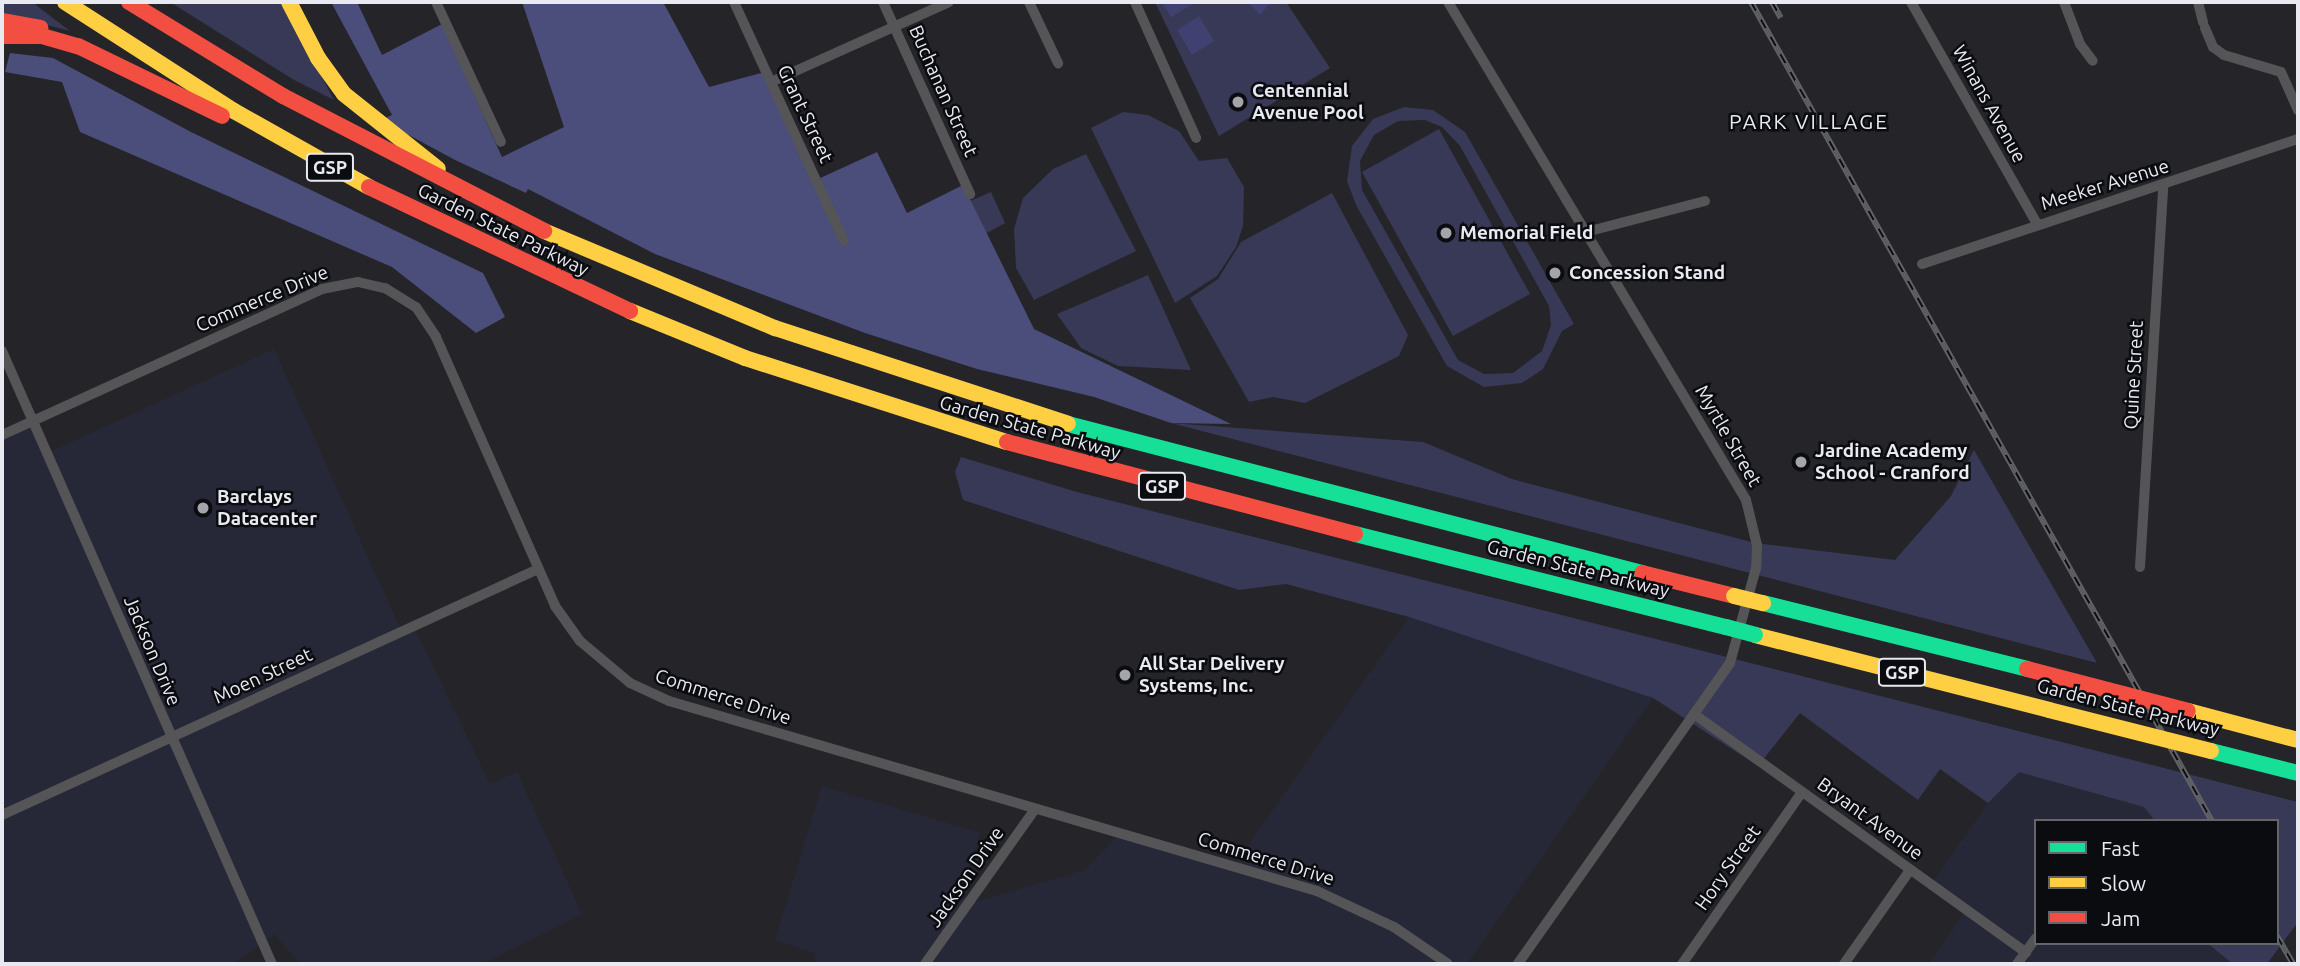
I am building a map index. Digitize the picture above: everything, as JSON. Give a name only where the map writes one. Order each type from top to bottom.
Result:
[{"type":"highway","name":"Garden State Parkway","points":[[65,2],[234,111],[381,194],[590,295],[745,358],[905,413],[1146,482],[2298,773]]},
{"type":"highway","name":"Garden State Parkway","points":[[129,2],[320,117],[543,231],[775,328],[1012,408],[1173,454],[2298,740]]},
{"type":"highway","points":[[289,2],[325,69],[364,114],[435,167],[543,231]]},
{"type":"highway","points":[[2,21],[44,29],[381,194]]},
{"type":"highway","points":[[2,36],[54,38],[94,52]]},
{"type":"street","points":[[436,2],[501,142]]},
{"type":"street","name":"Grant Street","points":[[734,2],[844,241]]},
{"type":"street","name":"Buchanan Street","points":[[883,2],[970,194]]},
{"type":"street","points":[[771,82],[949,2]]},
{"type":"street","points":[[1029,2],[1058,63]]},
{"type":"street","points":[[1135,2],[1196,138]]},
{"type":"street","name":"Myrtle Street","points":[[1448,2],[1746,500],[1755,530],[1756,568],[1734,655],[1518,964]]},
{"type":"street","name":"Winans Avenue","points":[[1911,2],[2037,224]]},
{"type":"street","points":[[2064,2],[2080,44],[2093,61]]},
{"type":"street","points":[[2198,2],[2213,47],[2224,55],[2281,72],[2298,110]]},
{"type":"street","name":"Meeker Avenue","points":[[1922,264],[2298,139]]},
{"type":"street","name":"Quine Street","points":[[2140,567],[2163,186]]},
{"type":"street","points":[[1586,232],[1705,201]]},
{"type":"street","name":"Commerce Drive","points":[[2,435],[322,289],[340,284],[376,285],[409,301],[428,321],[555,606],[580,641],[612,671],[649,693],[1035,810],[1319,892],[1394,927],[1448,964]]},
{"type":"street","name":"Jackson Drive","points":[[2,351],[272,964]]},
{"type":"street","name":"Moen Street","points":[[2,815],[538,569]]},
{"type":"street","name":"Bryant Avenue","points":[[1694,714],[2026,953]]},
{"type":"street","name":"Hory Street","points":[[1682,964],[1802,792]]},
{"type":"street","name":"Jackson Drive","points":[[925,964],[1035,810]]},
{"type":"street","points":[[1844,964],[1910,870]]},
{"type":"street","points":[[2017,964],[2034,941]]},
{"type":"shaded area","points":[[2,2],[32,2],[70,31],[2,13]]},
{"type":"shaded area","points":[[170,2],[282,2],[334,100],[294,80]]},
{"type":"shaded area","points":[[331,2],[357,2],[382,55],[442,24],[502,157],[564,127],[522,2],[663,2],[709,87],[765,72],[816,180],[877,152],[907,213],[963,185],[1034,329],[1231,424],[1171,423],[1094,397],[977,369],[865,333],[655,254],[528,189],[526,193],[455,160],[381,120],[392,115]]},
{"type":"shaded area","name":"Centennial Avenue Pool","points":[[1155,2],[1286,2],[1330,68],[1219,136]]},
{"type":"shaded area","points":[[1162,2],[1196,2],[1171,17]]},
{"type":"shaded area","points":[[1248,2],[1271,2],[1260,15]]},
{"type":"shaded area","points":[[1199,16],[1214,41],[1192,55],[1177,30]]},
{"type":"shaded area","points":[[10,53],[53,58],[191,132],[483,273],[505,317],[476,333],[392,267],[80,132],[62,82],[5,72]]},
{"type":"shaded area","points":[[1404,107],[1433,110],[1465,132],[1574,324],[1562,331],[1543,369],[1522,383],[1484,387],[1447,366],[1356,205],[1347,181],[1352,146],[1373,119]],"holes":[[[1425,120],[1442,127],[1460,146],[1549,306],[1551,325],[1542,351],[1513,373],[1484,374],[1458,360],[1362,190],[1360,161],[1374,135],[1398,121]]]},
{"type":"shaded area","points":[[1123,112],[1148,115],[1179,131],[1199,161],[1227,158],[1244,187],[1243,226],[1236,247],[1217,276],[1175,303],[1091,128]]},
{"type":"shaded area","name":"Memorial Field","points":[[1439,129],[1530,294],[1453,336],[1362,172]]},
{"type":"shaded area","points":[[1086,154],[1136,251],[1034,300],[1016,268],[1014,229],[1023,198],[1053,169]]},
{"type":"shaded area","points":[[991,192],[1005,223],[985,234],[970,201]]},
{"type":"shaded area","points":[[1332,193],[1408,335],[1399,356],[1305,403],[1273,397],[1249,402],[1190,298],[1218,279],[1241,242]]},
{"type":"shaded area","points":[[1148,275],[1191,370],[1118,366],[1081,348],[1057,314]]},
{"type":"shaded area","points":[[274,349],[401,630],[414,627],[490,784],[517,772],[582,914],[482,964],[299,964],[275,934],[233,964],[2,964],[2,432],[28,421],[43,455]]},
{"type":"shaded area","points":[[1171,423],[1423,442],[1512,479],[1755,543],[1895,560],[1951,496],[1974,450],[2097,663]]},
{"type":"shaded area","points":[[961,457],[1077,492],[2298,802],[2298,922],[2267,964],[2233,964],[2209,945],[2279,945],[2279,819],[2153,819],[2144,807],[2019,772],[1988,803],[1940,769],[1918,800],[1800,713],[1758,766],[1653,698],[1409,617],[1286,584],[1239,590],[963,500],[955,472]]},
{"type":"shaded area","points":[[1409,617],[1653,698],[1467,964],[816,964],[815,953],[775,940],[822,786],[981,833],[957,894],[974,902],[1085,870],[1118,835],[1232,868]]},
{"type":"shaded area","points":[[2019,772],[2144,807],[2153,819],[2034,819],[2034,945],[2209,945],[2233,964],[1928,964],[1964,913],[1929,887],[1988,803]]},
{"type":"railway","points":[[1751,2],[2211,819]]},
{"type":"railway","points":[[1772,2],[1781,18]]},
{"type":"railway","points":[[2279,940],[2293,964]]},
{"type":"traffic: fast","points":[[1068,424],[1642,573]]},
{"type":"traffic: fast","points":[[1355,534],[1726,627]]},
{"type":"traffic: fast","points":[[1763,603],[2027,669]]},
{"type":"traffic: fast","points":[[1726,627],[1755,635]]},
{"type":"traffic: fast","points":[[2211,751],[2298,773]]},
{"type":"traffic: slow","points":[[65,2],[234,111],[369,187]]},
{"type":"traffic: slow","points":[[289,2],[318,58],[344,94],[438,169]]},
{"type":"traffic: slow","points":[[544,231],[775,328],[1068,424]]},
{"type":"traffic: slow","points":[[630,311],[745,358],[1007,442]]},
{"type":"traffic: slow","points":[[1734,596],[1763,603]]},
{"type":"traffic: slow","points":[[1755,635],[2049,710]]},
{"type":"traffic: slow","points":[[2049,710],[2211,751]]},
{"type":"traffic: slow","points":[[2188,711],[2298,740]]},
{"type":"traffic: jam","points":[[129,2],[283,96],[544,231]]},
{"type":"traffic: jam","points":[[2,21],[40,28]]},
{"type":"traffic: jam","points":[[2,36],[42,36],[78,46],[222,116]]},
{"type":"traffic: jam","points":[[369,187],[630,311]]},
{"type":"traffic: jam","points":[[1007,442],[1355,534]]},
{"type":"traffic: jam","points":[[1642,573],[1734,596]]},
{"type":"traffic: jam","points":[[2027,669],[2188,711]]},
{"type":"place","name":"Centennial Avenue Pool","points":[[1238,102]]},
{"type":"place","name":"Memorial Field","points":[[1446,233]]},
{"type":"place","name":"Concession Stand","points":[[1555,273]]},
{"type":"place","name":"Jardine Academy School - Cranford","points":[[1801,462]]},
{"type":"place","name":"Barclays Datacenter","points":[[203,508]]},
{"type":"place","name":"All Star Delivery Systems, Inc.","points":[[1125,675]]},
{"type":"district","name":"PARK VILLAGE","points":[[1809,121]]}]
